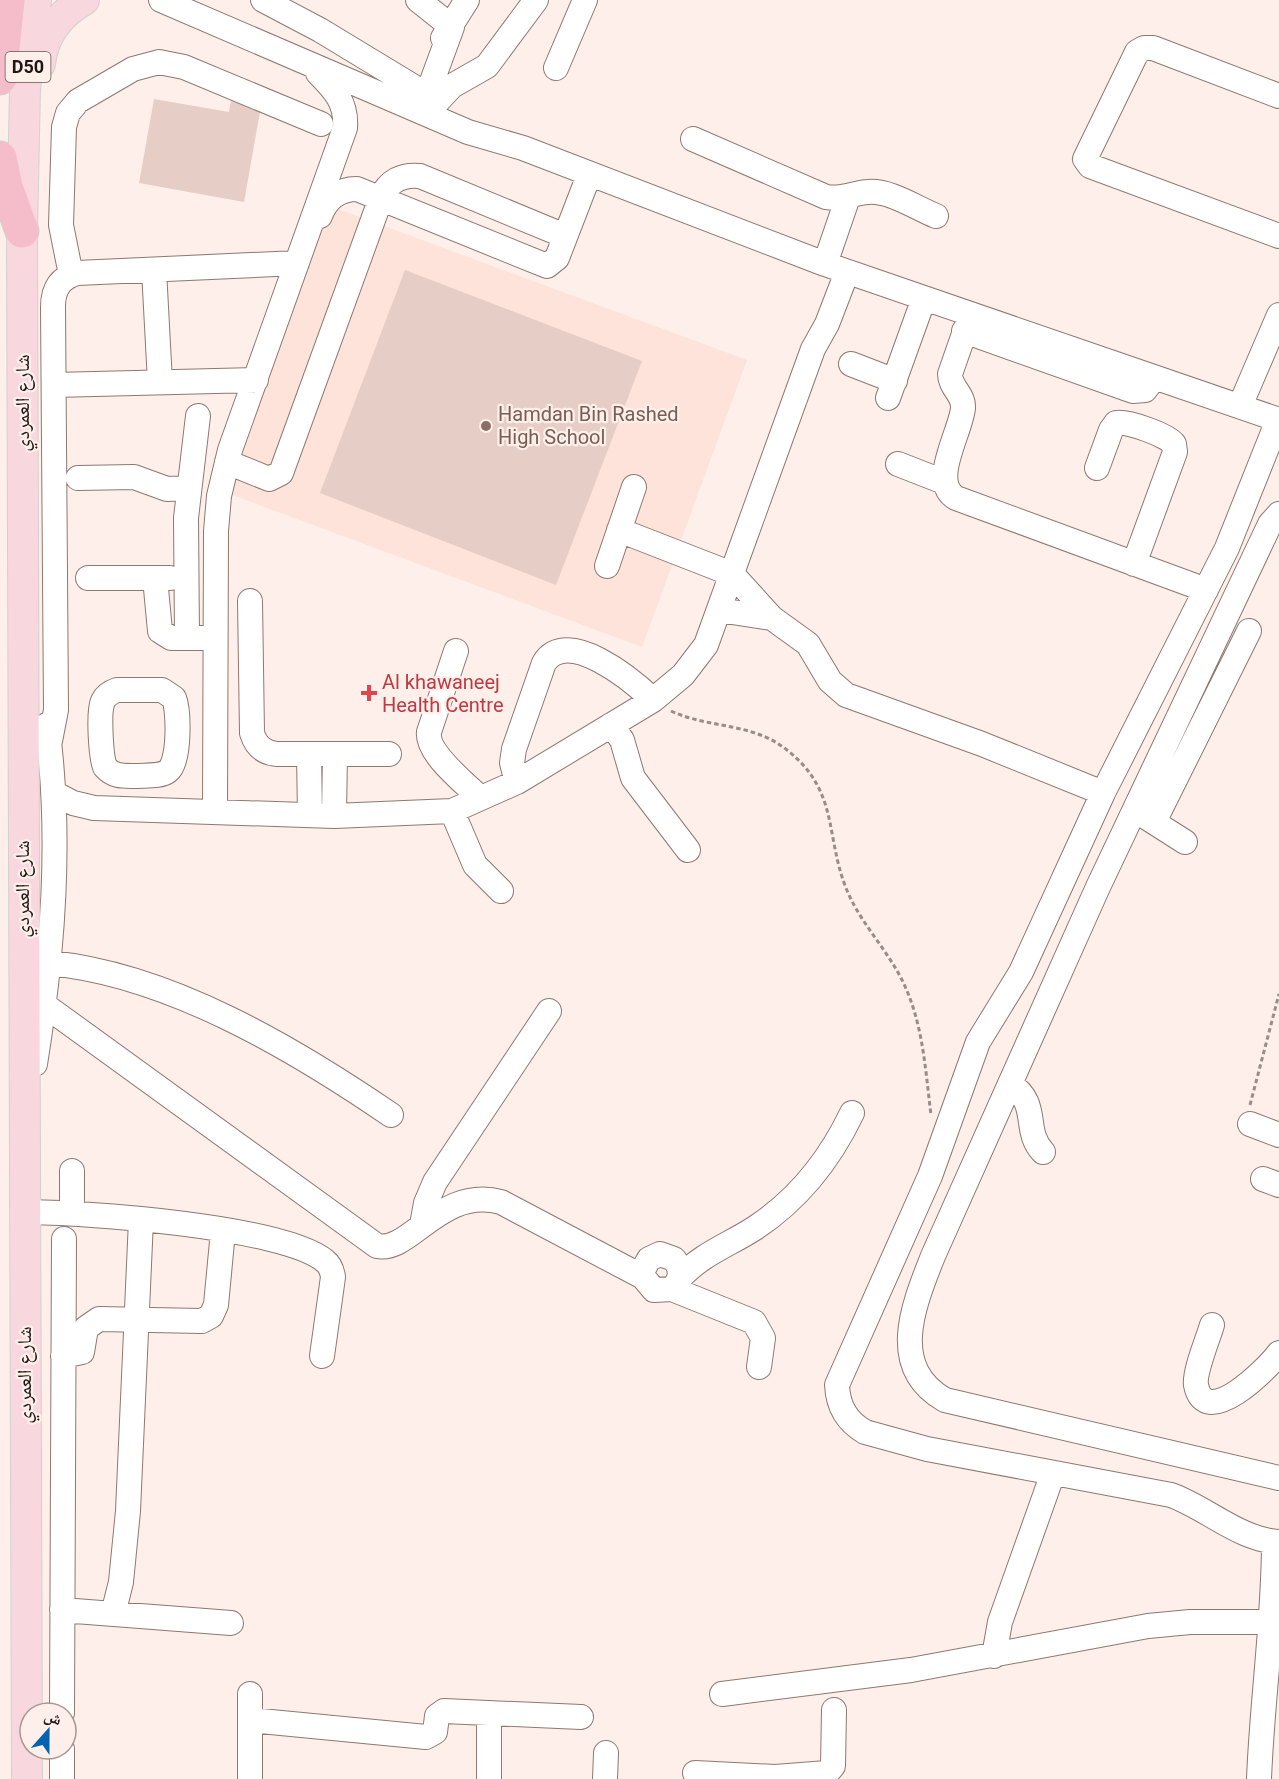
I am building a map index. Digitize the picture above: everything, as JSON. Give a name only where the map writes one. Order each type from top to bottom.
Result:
[{"type":"highway","points":[[0,78],[8,0]]},
{"type":"highway","points":[[0,158],[6,187],[22,231]]},
{"type":"main road","name":"شارع العمردي","points":[[27,1779],[23,1212],[22,231],[23,133],[36,0]]},
{"type":"main road","points":[[23,133],[41,56],[49,34],[63,15],[84,0]]},
{"type":"main road","points":[[25,1572],[38,1624],[43,1701]]},
{"type":"main road","points":[[46,1761],[47,1779]]},
{"type":"street","points":[[161,0],[468,132],[523,148],[835,268],[924,298],[968,322],[1154,378],[1278,420],[1246,505],[1206,590],[1103,793],[1021,972],[978,1042],[940,1151],[839,1375],[837,1385],[840,1404],[856,1427],[879,1437],[1171,1495],[1202,1508],[1244,1533],[1276,1542],[1272,1622],[1263,1697],[1259,1779]]},
{"type":"street","points":[[263,0],[337,40],[432,98],[494,129],[523,148]]},
{"type":"street","points":[[397,0],[411,0]]},
{"type":"street","points":[[418,0],[452,27]]},
{"type":"street","points":[[396,77],[411,75],[424,68],[467,0]]},
{"type":"street","points":[[191,13],[315,56],[407,96],[432,98],[474,74],[492,60],[536,0]]},
{"type":"street","points":[[556,68],[585,0]]},
{"type":"street","points":[[432,98],[452,27]]},
{"type":"street","points":[[1279,96],[1152,48],[1144,48],[1137,52],[1085,159],[1090,166],[1279,236]]},
{"type":"street","points":[[71,275],[61,225],[64,127],[68,113],[84,96],[141,65],[167,63],[184,67],[321,124]]},
{"type":"street","points":[[215,811],[217,514],[227,462],[343,136],[346,120],[339,96],[310,66]]},
{"type":"street","points":[[693,139],[819,195],[833,199],[877,192],[936,216]]},
{"type":"street","points":[[301,252],[325,205],[335,194],[357,189],[542,266],[555,262],[567,229],[570,202],[585,173]]},
{"type":"street","points":[[227,462],[269,479],[281,473],[381,198],[388,186],[399,178],[420,176],[567,229]]},
{"type":"street","points":[[54,793],[83,806],[334,816],[452,811],[517,782],[653,700],[683,675],[700,656],[719,609],[813,349],[819,314],[835,268],[848,197]]},
{"type":"street","points":[[50,741],[56,710],[54,294],[60,282],[71,275],[154,270],[301,252]]},
{"type":"street","points":[[154,270],[160,382]]},
{"type":"street","points":[[850,365],[891,389],[924,298]]},
{"type":"street","points":[[1240,406],[1279,315]]},
{"type":"street","points":[[968,322],[950,379],[962,398],[963,410],[944,482],[948,492],[956,498],[1206,590]]},
{"type":"street","points":[[54,385],[256,380]]},
{"type":"street","points":[[1097,468],[1111,430],[1116,423],[1125,423],[1168,438],[1174,444],[1174,452],[1134,564]]},
{"type":"street","points":[[187,638],[184,578],[189,488],[197,425],[235,438]]},
{"type":"street","points":[[898,464],[944,482]]},
{"type":"street","points":[[78,478],[134,477],[167,489],[189,488]]},
{"type":"street","points":[[607,566],[634,487]]},
{"type":"street","points":[[1279,514],[1270,524],[1144,815],[1010,1084],[915,1303],[910,1346],[912,1360],[921,1380],[935,1395],[955,1404],[1279,1478]]},
{"type":"street","points":[[619,530],[732,574],[772,618],[808,644],[830,681],[846,695],[962,736],[1103,793]]},
{"type":"street","points":[[88,578],[184,578]]},
{"type":"street","points":[[155,578],[160,631],[167,637],[216,638]]},
{"type":"street","points":[[250,601],[254,740],[270,754],[389,754]]},
{"type":"street","points":[[22,606],[39,673],[50,741],[54,793],[55,861],[49,963],[23,1128]]},
{"type":"street","points":[[719,609],[772,618]]},
{"type":"street","points":[[1144,815],[1249,631]]},
{"type":"street","points":[[517,782],[512,763],[514,749],[544,663],[553,652],[566,649],[599,661],[633,681],[653,700]]},
{"type":"street","points":[[456,651],[429,732],[429,742],[435,753],[480,798]]},
{"type":"street","points":[[610,725],[622,740],[633,778],[688,850]]},
{"type":"street","points":[[309,754],[310,815]]},
{"type":"street","points":[[334,754],[334,816]]},
{"type":"street","points":[[138,776],[139,808]]},
{"type":"street","points":[[452,811],[475,865],[501,891]]},
{"type":"street","points":[[1144,815],[1185,842]]},
{"type":"street","points":[[49,963],[80,966],[131,979],[222,1016],[286,1048],[391,1115]]},
{"type":"street","points":[[43,1004],[377,1246],[392,1245],[464,1200],[488,1199],[501,1202],[643,1277],[654,1290],[676,1284],[711,1251],[756,1228],[795,1196],[828,1157],[852,1113]]},
{"type":"street","points":[[422,1225],[426,1203],[435,1182],[549,1011]]},
{"type":"street","points":[[1010,1084],[1026,1099],[1031,1114],[1033,1136],[1043,1152]]},
{"type":"street","points":[[1250,1124],[1279,1135]]},
{"type":"street","points":[[72,1171],[72,1212]]},
{"type":"street","points":[[23,1212],[72,1212],[223,1231],[289,1245],[321,1258],[329,1265],[333,1277],[322,1356]]},
{"type":"street","points":[[113,1614],[122,1582],[127,1522],[141,1220]]},
{"type":"street","points":[[63,1356],[82,1352],[86,1329],[93,1320],[202,1321],[211,1316],[216,1305],[223,1231]]},
{"type":"street","points":[[62,1701],[64,1239]]},
{"type":"street","points":[[643,1277],[643,1270],[649,1259],[660,1254],[711,1251]]},
{"type":"street","points":[[667,1255],[678,1264],[676,1284]]},
{"type":"street","points":[[676,1284],[754,1322],[763,1338],[759,1367]]},
{"type":"street","points":[[1212,1325],[1196,1379],[1198,1392],[1209,1400],[1222,1400],[1236,1393],[1279,1353]]},
{"type":"street","points":[[994,1656],[1000,1622],[1053,1473]]},
{"type":"street","points":[[62,1610],[231,1623]]},
{"type":"street","points":[[722,1694],[858,1678],[994,1656],[1148,1626],[1190,1622],[1272,1622]]},
{"type":"street","points":[[250,1694],[250,1779]]},
{"type":"street","points":[[695,1773],[785,1777],[827,1773],[832,1769],[834,1710]]},
{"type":"street","points":[[250,1720],[426,1737],[435,1732],[437,1716],[441,1712],[581,1717]]},
{"type":"street","points":[[489,1713],[489,1779]]},
{"type":"street","points":[[605,1779],[606,1753]]},
{"type":"street","points":[[62,1761],[62,1779]]},
{"type":"path","points":[[653,700],[692,719],[747,729],[772,739],[800,762],[816,782],[832,821],[837,855],[846,889],[863,920],[890,958],[912,1002],[925,1057],[932,1126],[940,1151]]},
{"type":"path","points":[[1250,1124],[1245,1122],[1279,994]]},
{"type":"shaded area","name":"Hamdan Bin Rashed High School","points":[[330,206],[747,360],[642,647],[224,492]]},
{"type":"building","points":[[154,99],[229,112],[231,101],[261,106],[244,202],[139,183]]},
{"type":"building","points":[[405,270],[642,361],[556,585],[320,493]]},
{"type":"place","name":"Hamdan Bin Rashed High School","points":[[486,426]]},
{"type":"place","name":"Al khawaneej Health Centre","points":[[369,693]]}]
